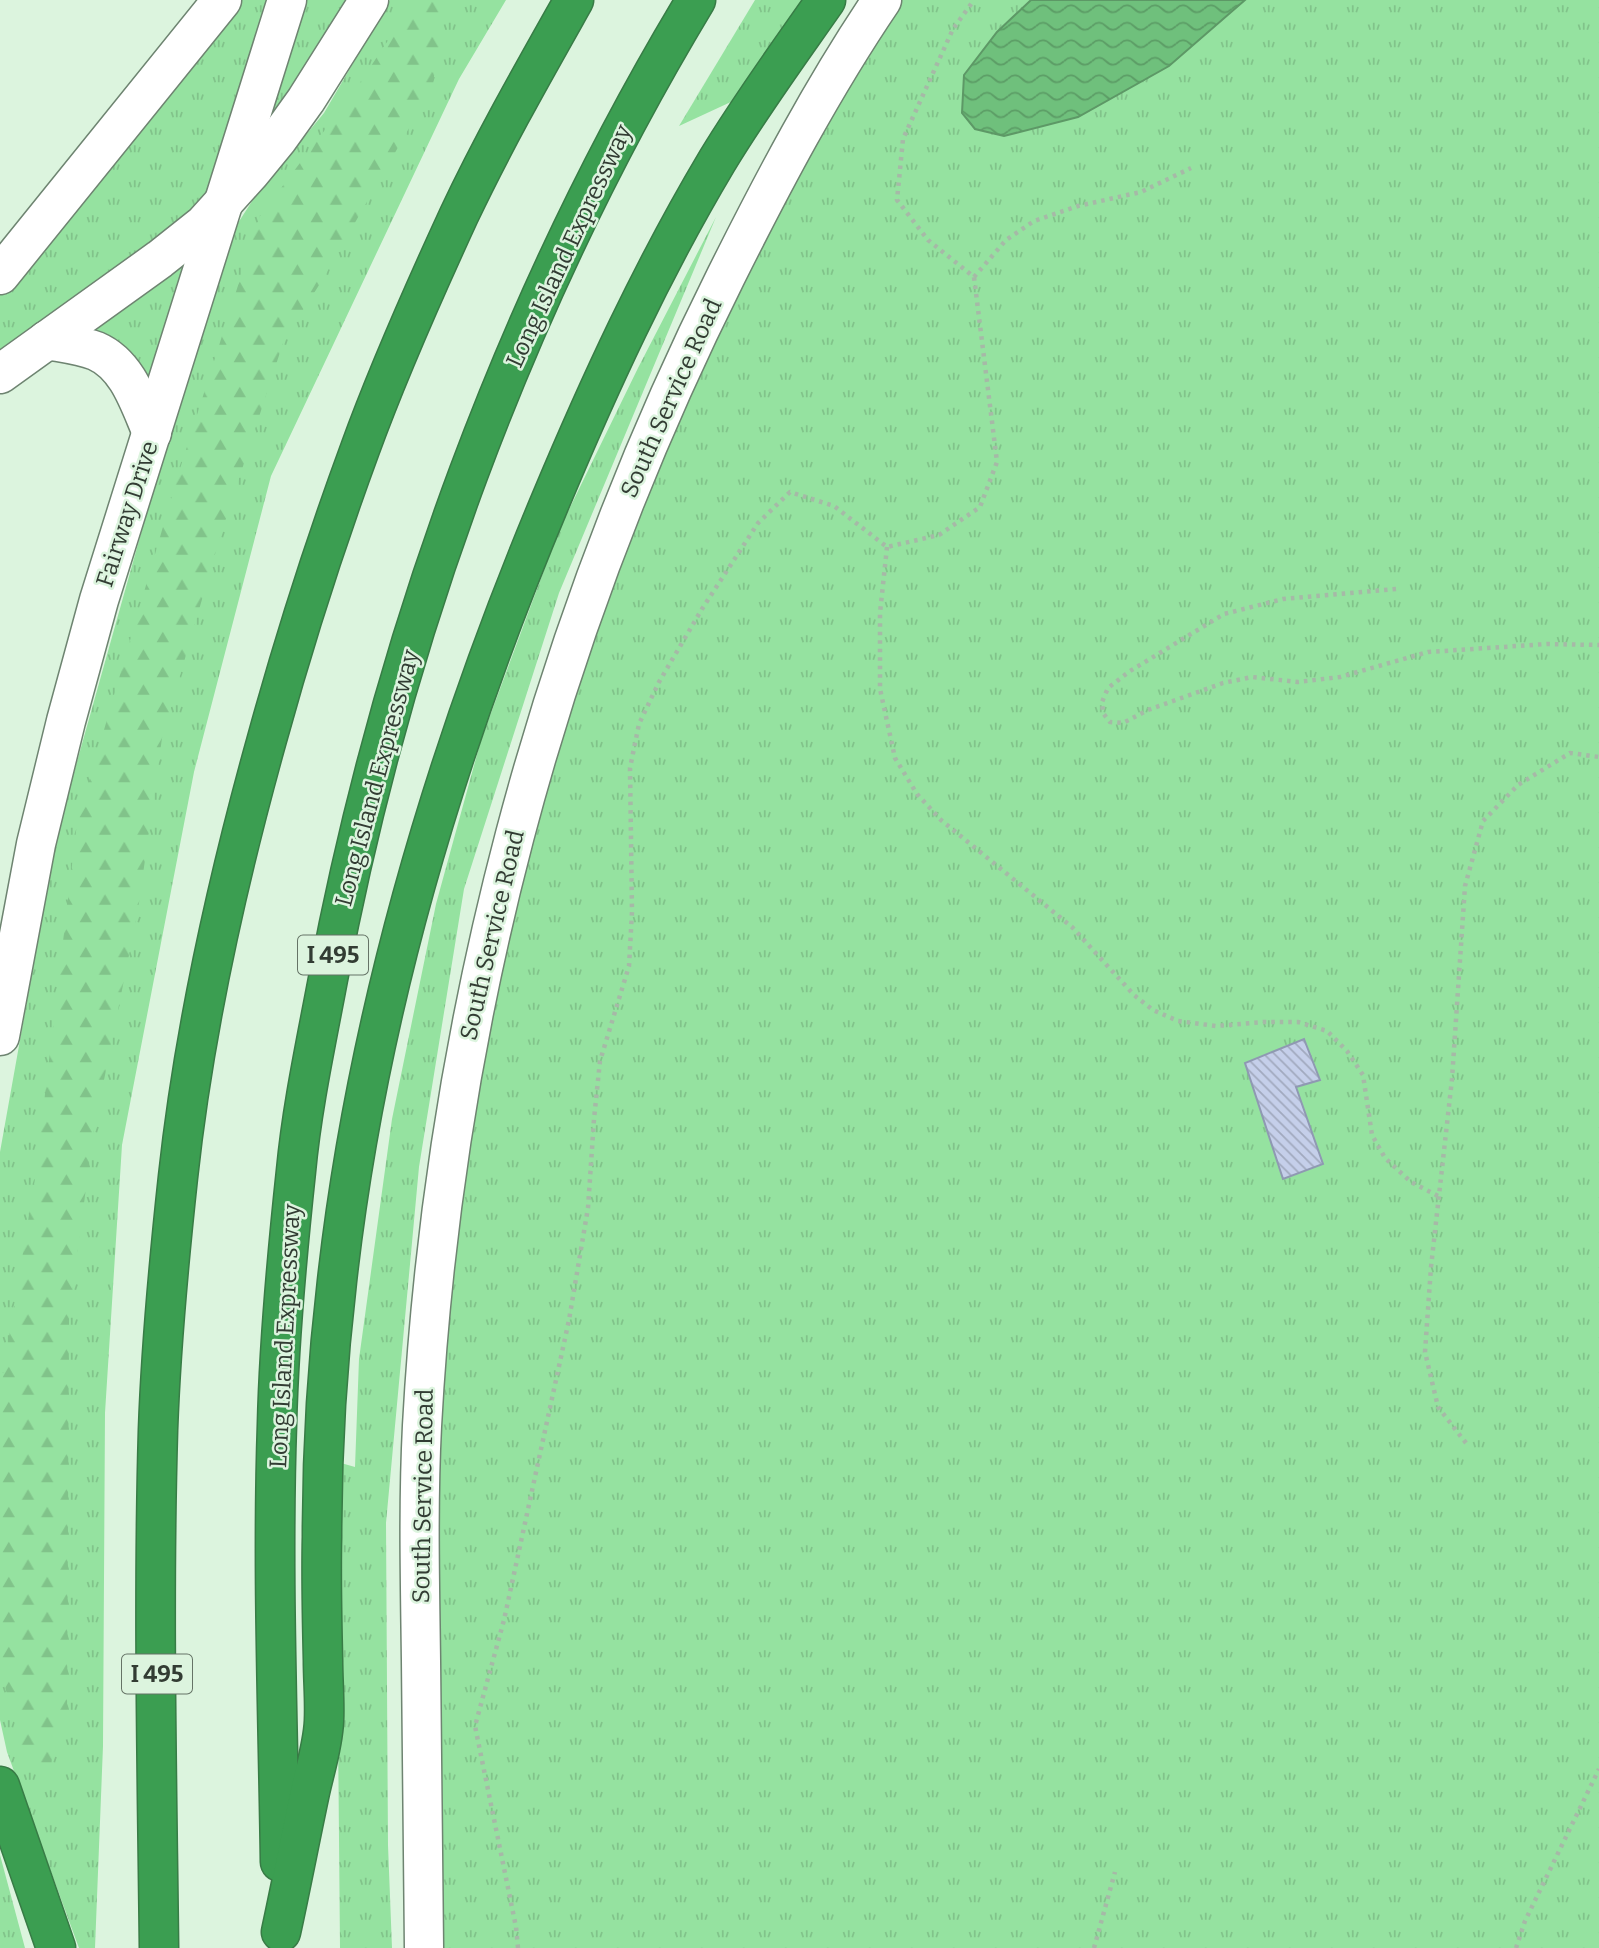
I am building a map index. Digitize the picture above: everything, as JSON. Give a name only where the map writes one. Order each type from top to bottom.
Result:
[{"type":"highway","name":"I 495","points":[[159,1948],[156,1556],[159,1426],[178,1173],[196,1049],[220,926],[249,803],[282,683],[361,446],[409,327],[461,211],[517,99],[574,0]]},
{"type":"highway","name":"Long Island Expressway","points":[[281,1940],[277,1409],[296,1166],[341,915],[368,796],[402,674],[439,556],[482,439],[531,321],[583,208],[639,100],[696,0]]},
{"type":"highway","points":[[281,1940],[324,1726],[321,1532],[329,1355],[337,1275],[362,1117],[414,888],[460,740],[512,595],[605,373],[670,244],[718,160],[826,0]]},
{"type":"highway","points":[[0,1786],[56,1948]]},
{"type":"main road","points":[[0,275],[222,0]]},
{"type":"main road","name":"Fairway Drive","points":[[0,1036],[36,844],[99,600],[287,0]]},
{"type":"main road","points":[[0,374],[181,243],[224,203],[278,139],[306,100],[369,0]]},
{"type":"main road","name":"South Service Road","points":[[424,1948],[419,1554],[422,1428],[444,1183],[464,1058],[489,937],[520,815],[554,698],[595,577],[641,459],[693,341],[748,232],[807,121],[882,0]]},
{"type":"main road","points":[[47,340],[97,351],[114,363],[128,380],[152,433]]},
{"type":"path","points":[[887,547],[939,535],[980,508],[997,462],[974,277],[928,240],[897,200],[903,139],[953,29],[974,0]]},
{"type":"path","points":[[974,277],[1006,240],[1034,221],[1078,206],[1141,192],[1191,168]]},
{"type":"path","points":[[518,1948],[475,1726],[504,1620],[569,1320],[588,1208],[600,1061],[629,966],[632,912],[630,768],[639,724],[659,682],[716,587],[758,523],[790,492],[834,506],[887,547]]},
{"type":"path","points":[[887,547],[880,613],[880,689],[895,758],[916,794],[941,820],[1072,927],[1134,995],[1153,1010],[1178,1021],[1216,1026],[1298,1022],[1326,1031],[1347,1051],[1363,1075],[1372,1135],[1385,1158],[1411,1182],[1438,1196]]},
{"type":"path","points":[[1396,589],[1283,598],[1224,614],[1130,671],[1108,688],[1102,702],[1103,712],[1110,722],[1123,723],[1148,710],[1223,683],[1252,677],[1298,682],[1340,677],[1428,652],[1547,644],[1599,645]]},
{"type":"path","points":[[1466,1443],[1438,1407],[1425,1352],[1451,1079],[1465,886],[1483,821],[1518,785],[1570,754],[1599,757]]},
{"type":"path","points":[[1516,1948],[1525,1921],[1599,1769]]},
{"type":"path","points":[[1094,1948],[1115,1872]]},
{"type":"green space","points":[[222,0],[369,0],[251,172],[152,433],[82,347],[0,374],[0,275]]},
{"type":"green space","points":[[390,0],[506,0],[459,79],[271,476],[194,772],[122,1145],[105,1413],[103,1746],[95,1948],[79,1948],[7,1752],[0,1720],[0,1152],[57,833],[165,448],[238,223],[256,195],[324,113]]},
{"type":"green space","points":[[415,0],[452,0],[446,6],[432,88],[321,282],[284,340],[220,537],[162,738],[138,910],[93,1135],[69,1317],[67,1725],[47,1770],[33,1768],[22,1750],[0,1668],[0,1392],[35,1179],[77,823],[178,475],[260,216],[355,90]]},
{"type":"green space","points":[[755,0],[806,0],[733,101],[679,126]]},
{"type":"green space","points":[[893,0],[1599,0],[1599,1948],[431,1948],[429,1451],[455,1174],[570,674],[717,313]]},
{"type":"green space","points":[[716,217],[559,593],[464,889],[419,1167],[386,1523],[388,1845],[392,1948],[340,1948],[337,1619],[341,1463],[355,1467],[359,1359],[392,1119],[436,904],[481,740],[559,530]]},
{"type":"green space","points":[[0,1855],[25,1948],[0,1948]]},
{"type":"water","points":[[1031,0],[1245,0],[1169,66],[1078,117],[1004,136],[975,129],[962,113],[964,75],[997,32]]},
{"type":"building","points":[[1304,1039],[1320,1080],[1296,1087],[1323,1164],[1283,1179],[1245,1063]]}]
